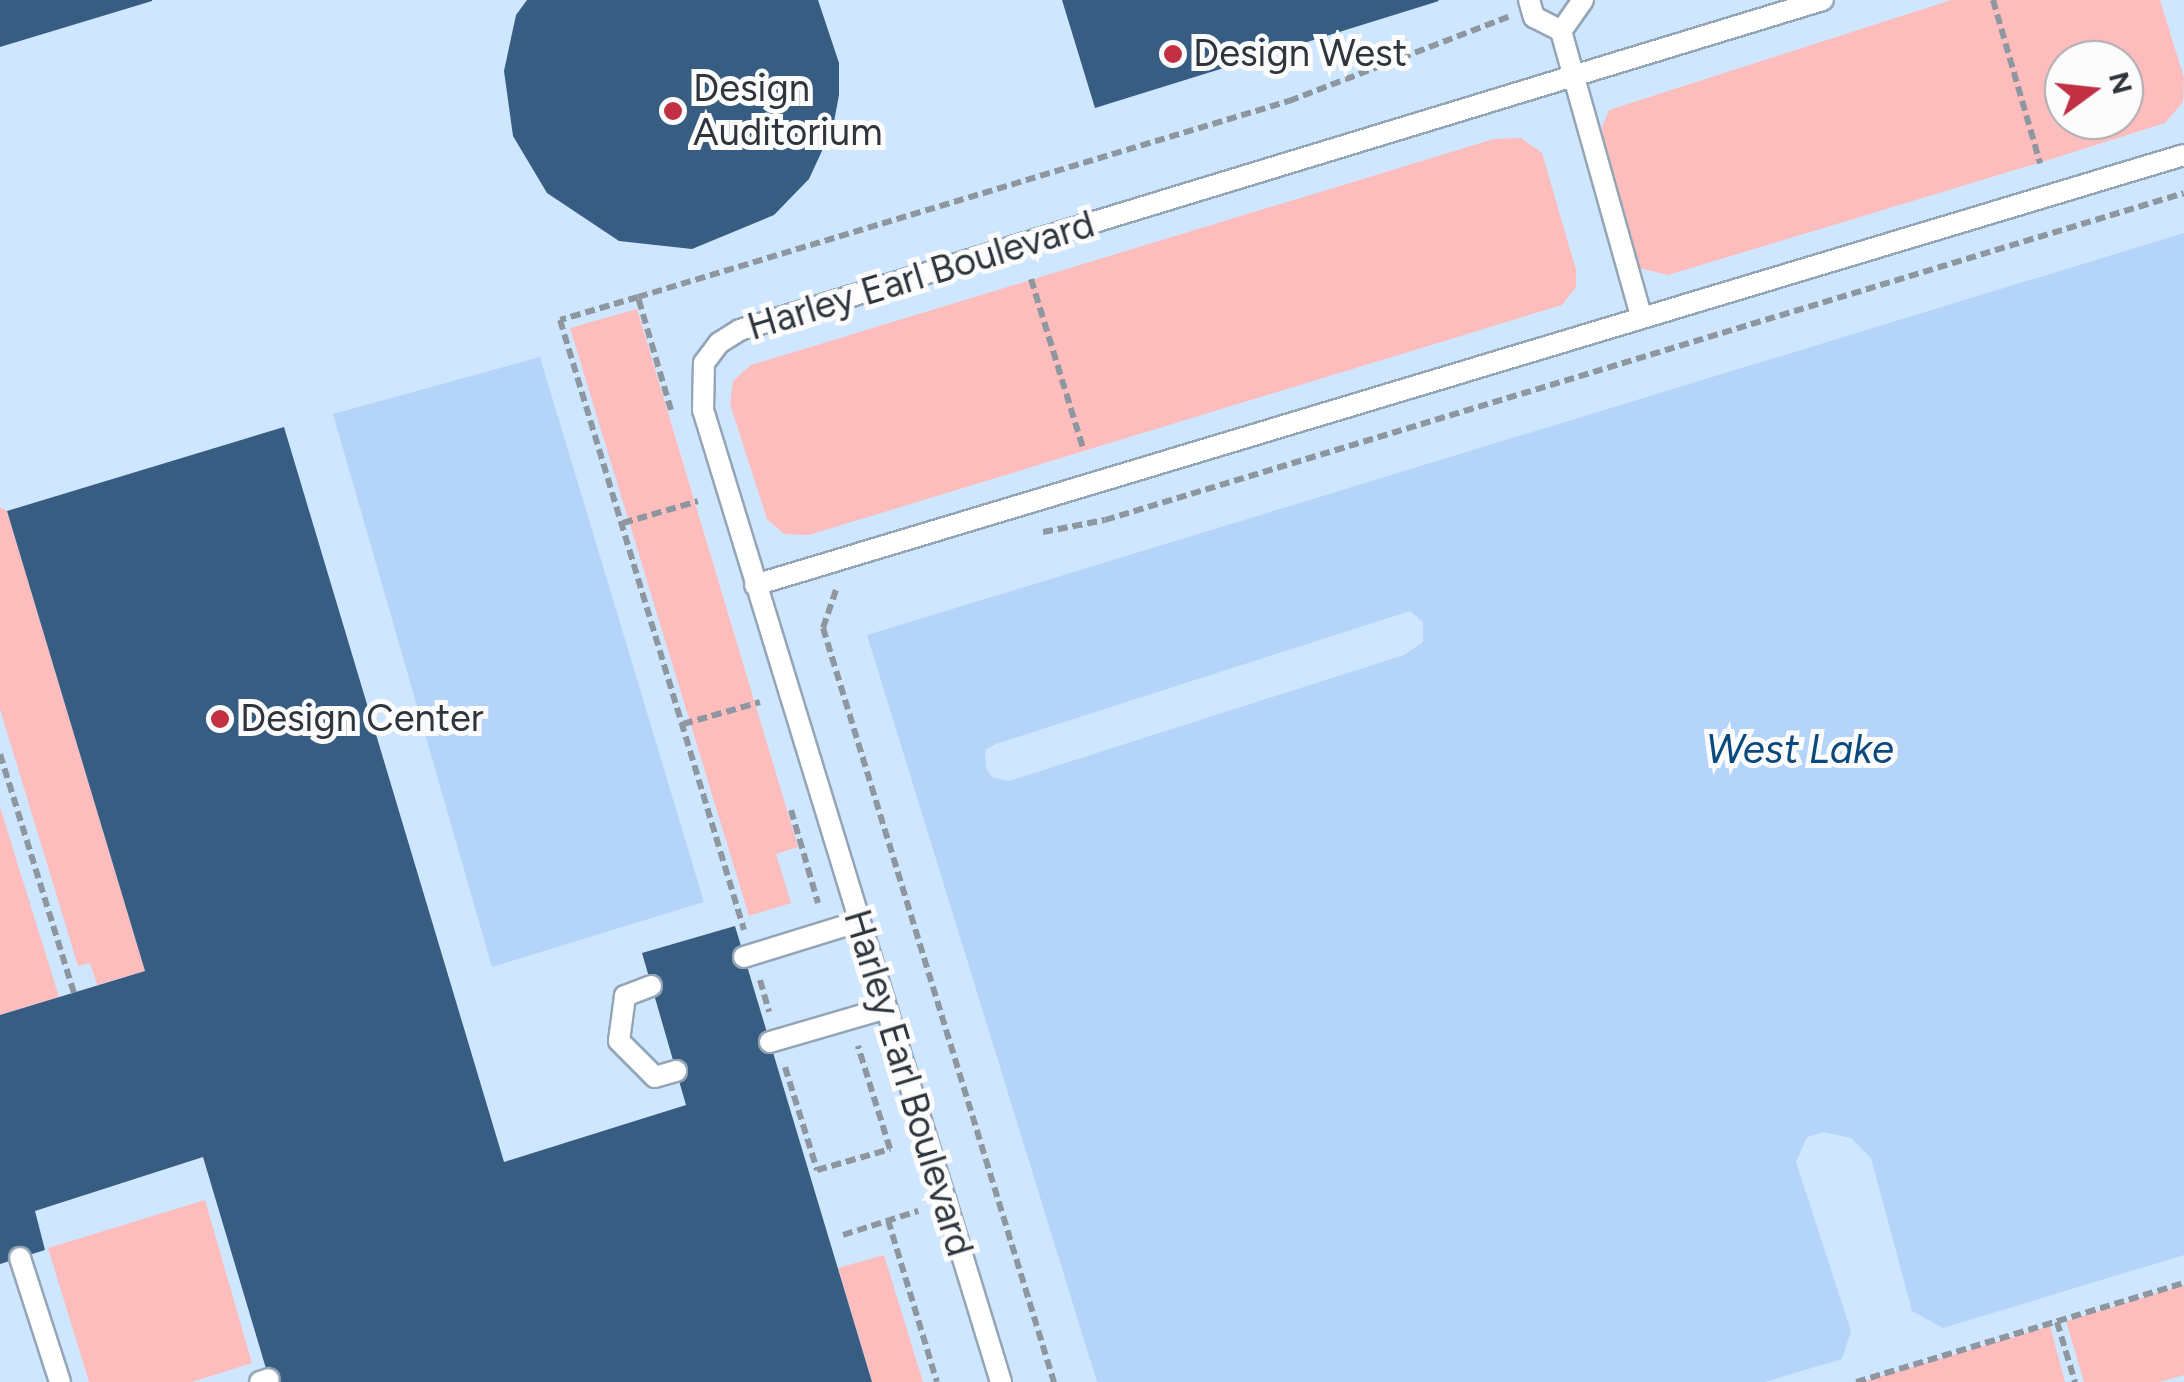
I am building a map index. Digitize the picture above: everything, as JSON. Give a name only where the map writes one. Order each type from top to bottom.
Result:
[{"type":"lane","points":[[1530,0],[1534,17],[1561,31]]},
{"type":"lane","points":[[1583,0],[1561,31],[1570,80],[1641,316]]},
{"type":"lane","name":"Harley Earl Boulevard","points":[[1001,1382],[942,1203],[860,921],[702,410],[704,363],[719,343],[740,330],[1570,80],[1789,5],[1823,0]]},
{"type":"lane","points":[[755,585],[2184,155]]},
{"type":"lane","points":[[748,956],[860,921]]},
{"type":"lane","points":[[651,986],[625,996],[618,1042],[655,1077],[676,1071]]},
{"type":"lane","points":[[774,1041],[886,1008]]},
{"type":"lane","points":[[20,1258],[60,1382]]},
{"type":"path","points":[[1994,0],[2040,163]]},
{"type":"path","points":[[855,1036],[890,1149],[816,1170],[748,956],[683,724],[560,320],[1288,101],[1511,16]]},
{"type":"path","points":[[1034,534],[1106,520],[2184,193]]},
{"type":"path","points":[[1031,279],[1082,448]]},
{"type":"path","points":[[638,296],[676,427]]},
{"type":"path","points":[[693,482],[704,519]]},
{"type":"path","points":[[623,523],[698,501]]},
{"type":"path","points":[[846,581],[835,591],[823,628],[1054,1382]]},
{"type":"path","points":[[754,684],[765,720]]},
{"type":"path","points":[[683,724],[760,702]]},
{"type":"path","points":[[0,754],[74,992]]},
{"type":"path","points":[[786,793],[818,910]]},
{"type":"path","points":[[843,1234],[942,1203]]},
{"type":"path","points":[[888,1220],[937,1382]]},
{"type":"path","points":[[1856,1382],[2184,1283]]},
{"type":"path","points":[[2057,1322],[2075,1382]]},
{"type":"shaded area","points":[[0,0],[2184,0],[2184,1382],[0,1382]]},
{"type":"shaded area","points":[[1951,0],[2160,0],[2184,78],[2183,102],[2165,123],[2144,130],[2144,40],[2044,40],[2044,140],[2112,140],[1668,275],[1635,267],[1595,144],[1609,110]]},
{"type":"shaded area","points":[[1521,138],[1542,153],[1576,270],[1576,287],[1562,305],[809,535],[784,534],[767,519],[730,404],[733,381],[751,365],[1494,139]]},
{"type":"shaded area","points":[[637,309],[798,847],[776,854],[791,903],[749,916],[570,328]]},
{"type":"shaded area","points":[[0,507],[7,511],[145,971],[97,985],[90,963],[78,966],[0,709]]},
{"type":"shaded area","points":[[0,807],[59,997],[0,1015]]},
{"type":"shaded area","points":[[205,1200],[252,1363],[192,1382],[89,1382],[48,1248]]},
{"type":"shaded area","points":[[884,1255],[923,1382],[872,1382],[838,1268]]},
{"type":"shaded area","points":[[2184,1285],[2184,1375],[2160,1382],[2084,1382],[2066,1321]]},
{"type":"shaded area","points":[[2050,1326],[2065,1382],[1861,1382]]},
{"type":"water","name":"West Lake","points":[[2184,233],[2184,1255],[1943,1328],[1912,1311],[1871,1158],[1851,1138],[1823,1132],[1807,1137],[1796,1162],[1851,1331],[1842,1359],[1765,1382],[1097,1382],[867,635]],"holes":[[[1410,611],[1423,622],[1423,642],[1404,655],[1009,781],[992,777],[986,768],[985,750],[996,744]]]},
{"type":"water","points":[[540,357],[704,902],[492,967],[333,414]]},
{"type":"building","points":[[0,0],[152,0],[152,1],[0,47]]},
{"type":"building","name":"Design Auditorium","points":[[527,0],[818,0],[839,63],[839,95],[833,127],[809,179],[774,215],[692,249],[619,241],[547,193],[513,136],[504,71],[516,15]]},
{"type":"building","name":"Design West","points":[[1062,0],[1438,0],[1439,1],[1095,108]]},
{"type":"building","name":"Design Center","points":[[284,427],[504,1162],[686,1105],[642,953],[735,926],[872,1382],[270,1382],[203,1157],[35,1211],[45,1250],[0,1264],[0,1015],[145,971],[7,511]]},
{"type":"place","name":"Design West","points":[[1173,54]]},
{"type":"place","name":"Design Auditorium","points":[[673,111]]},
{"type":"place","name":"Design Center","points":[[220,719]]}]
